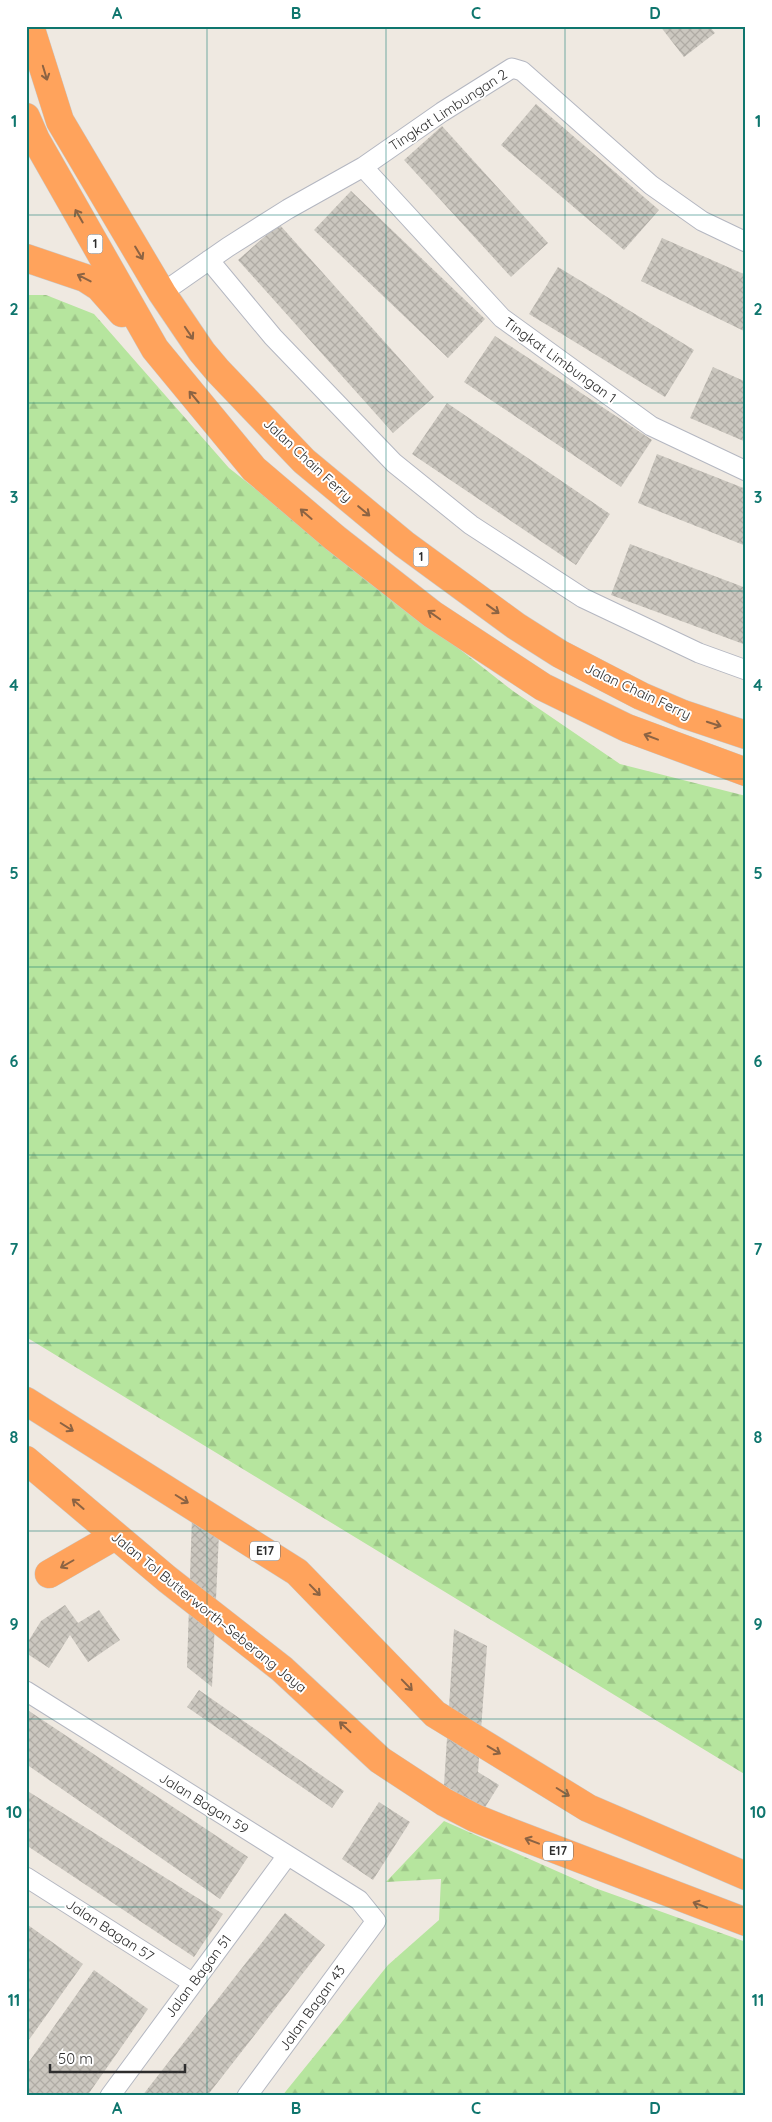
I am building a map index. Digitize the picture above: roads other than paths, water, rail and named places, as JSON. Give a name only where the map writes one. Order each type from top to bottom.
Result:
[{"type":"highway","name":"Jalan Chain Ferry","points":[[30,26],[60,121],[162,293],[202,352],[304,461],[404,544],[516,626],[560,654],[666,707],[746,735]]},
{"type":"highway","name":"1","points":[[26,117],[36,140],[155,349],[254,469],[335,538],[432,614],[543,687],[627,728],[746,772]]},
{"type":"highway","points":[[26,258],[68,271],[99,287],[155,349]]},
{"type":"highway","name":"E17","points":[[26,1400],[297,1572],[435,1714],[588,1808],[746,1876]]},
{"type":"highway","name":"Jalan Tol Butterworth–Seberang Jaya","points":[[26,1460],[115,1536],[282,1669],[380,1760],[444,1802],[484,1822],[746,1922]]},
{"type":"highway","points":[[49,1574],[115,1536]]},
{"type":"street","name":"Tingkat Limbungan 2","points":[[162,293],[288,209],[363,167],[442,112],[512,68],[522,71],[651,186],[702,220],[746,242]]},
{"type":"street","name":"Tingkat Limbungan 1","points":[[363,167],[502,318],[651,426],[746,470]]},
{"type":"street","points":[[209,260],[273,337],[394,463],[470,525],[584,598],[700,653],[746,670]]},
{"type":"street","name":"Jalan Bagan 59","points":[[26,1691],[359,1900],[376,1921]]},
{"type":"street","name":"Jalan Bagan 51","points":[[110,2096],[287,1856]]},
{"type":"street","name":"Jalan Bagan 57","points":[[26,1877],[193,1983]]},
{"type":"street","name":"Jalan Bagan 43","points":[[247,2096],[376,1921]]}]
